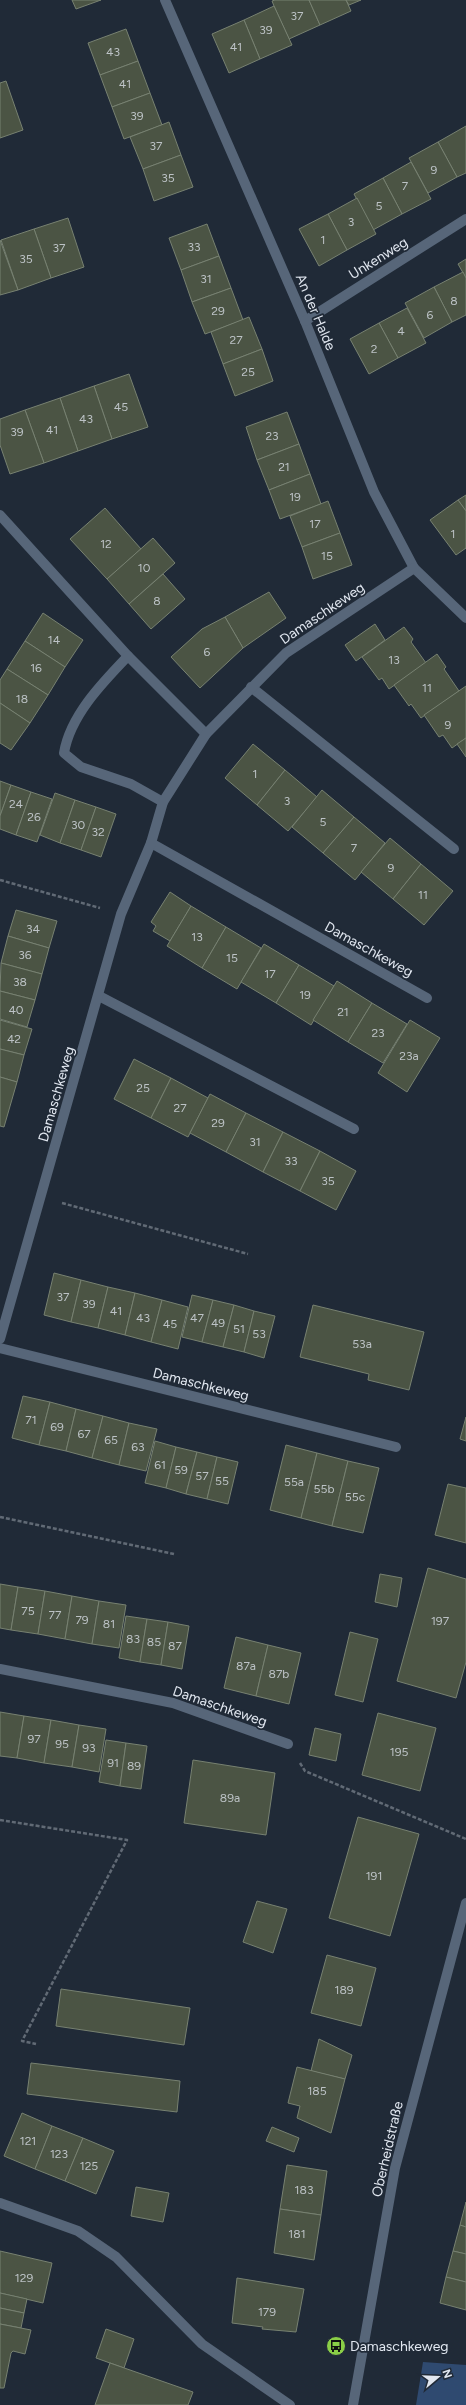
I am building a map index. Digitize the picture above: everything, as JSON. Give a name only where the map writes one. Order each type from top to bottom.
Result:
[{"type":"street","name":"An der Halde","points":[[168,1],[305,321],[374,492],[414,568],[464,613]]},
{"type":"street","name":"Unkenweg","points":[[305,321],[466,219]]},
{"type":"street","points":[[0,515],[128,656],[206,734]]},
{"type":"street","name":"Damaschkeweg","points":[[0,1339],[99,996],[121,914],[151,843],[163,802],[206,734],[286,653],[414,568]]},
{"type":"street","points":[[128,656],[100,685],[67,736],[64,753],[81,767],[131,784],[163,802]]},
{"type":"street","points":[[251,687],[454,849]]},
{"type":"street","name":"Damaschkeweg","points":[[151,843],[427,998]]},
{"type":"street","points":[[99,996],[354,1129]]},
{"type":"street","name":"Damaschkeweg","points":[[0,1348],[396,1448]]},
{"type":"street","name":"Damaschkeweg","points":[[0,1669],[174,1703],[288,1744]]},
{"type":"street","name":"Oberheidstraße","points":[[353,2405],[395,2168],[463,1923],[466,1903]]},
{"type":"street","points":[[0,2202],[78,2231],[116,2257],[202,2344],[290,2405]]},
{"type":"path","points":[[0,880],[121,914]]},
{"type":"path","points":[[41,1197],[248,1254]]},
{"type":"path","points":[[0,1518],[174,1554]]},
{"type":"path","points":[[288,1744],[305,1771],[466,1839]]},
{"type":"path","points":[[0,1820],[127,1840],[22,2041],[36,2044]]},
{"type":"shaded area","points":[[423,2362],[466,2365],[466,2405],[416,2405]]},
{"type":"building","points":[[72,0],[101,0],[76,9]]},
{"type":"building","points":[[309,0],[320,25],[289,39],[272,1]]},
{"type":"building","points":[[309,0],[346,0],[351,11],[320,25]]},
{"type":"building","points":[[346,0],[361,0],[349,5]]},
{"type":"building","points":[[274,6],[292,45],[260,59],[244,20]]},
{"type":"building","points":[[244,20],[260,59],[229,73],[212,34]]},
{"type":"building","points":[[126,29],[138,61],[100,75],[88,43]]},
{"type":"building","points":[[138,61],[150,93],[112,107],[100,75]]},
{"type":"building","points":[[6,81],[23,130],[0,138],[0,83]]},
{"type":"building","points":[[150,93],[162,125],[124,139],[112,107]]},
{"type":"building","points":[[169,122],[181,155],[143,169],[130,137]]},
{"type":"building","points":[[466,126],[466,173],[457,177],[438,142]]},
{"type":"building","points":[[438,142],[457,177],[428,193],[409,158]]},
{"type":"building","points":[[181,155],[193,187],[154,201],[143,169]]},
{"type":"building","points":[[411,162],[431,199],[402,214],[383,178]]},
{"type":"building","points":[[383,178],[402,214],[373,230],[354,194]]},
{"type":"building","points":[[357,198],[376,234],[347,250],[328,214]]},
{"type":"building","points":[[328,214],[347,250],[319,266],[299,229]]},
{"type":"building","points":[[68,218],[84,267],[51,278],[34,229]]},
{"type":"building","points":[[207,224],[219,256],[181,270],[169,238]]},
{"type":"building","points":[[34,229],[51,278],[18,290],[1,240]]},
{"type":"building","points":[[0,240],[18,290],[0,295]]},
{"type":"building","points":[[219,256],[231,288],[192,302],[181,270]]},
{"type":"building","points":[[466,259],[466,278],[458,264]]},
{"type":"building","points":[[463,272],[466,278],[466,315],[452,322],[434,287]]},
{"type":"building","points":[[434,287],[452,322],[424,338],[405,303]]},
{"type":"building","points":[[231,288],[243,320],[205,334],[192,302]]},
{"type":"building","points":[[407,308],[426,343],[398,358],[379,323]]},
{"type":"building","points":[[249,317],[262,349],[223,364],[211,332]]},
{"type":"building","points":[[379,323],[398,358],[369,374],[350,339]]},
{"type":"building","points":[[262,349],[273,381],[235,396],[223,364]]},
{"type":"building","points":[[129,374],[148,427],[112,439],[94,386]]},
{"type":"building","points":[[94,386],[112,439],[78,451],[60,398]]},
{"type":"building","points":[[60,398],[78,451],[44,463],[25,410]]},
{"type":"building","points":[[25,410],[44,463],[10,474],[0,445],[0,419]]},
{"type":"building","points":[[287,412],[299,444],[257,460],[246,427]]},
{"type":"building","points":[[299,444],[310,474],[269,490],[257,460]]},
{"type":"building","points":[[310,474],[321,504],[280,519],[269,490]]},
{"type":"building","points":[[466,495],[466,511],[458,500]]},
{"type":"building","points":[[458,500],[466,511],[466,548],[456,555],[430,520]]},
{"type":"building","points":[[328,501],[340,533],[302,547],[290,516]]},
{"type":"building","points":[[105,508],[141,549],[107,579],[70,539]]},
{"type":"building","points":[[340,533],[352,565],[313,579],[302,547]]},
{"type":"building","points":[[153,538],[175,563],[129,604],[107,579]]},
{"type":"building","points":[[163,574],[185,599],[151,629],[129,604]]},
{"type":"building","points":[[269,592],[286,618],[243,648],[225,617]]},
{"type":"building","points":[[43,613],[83,640],[65,667],[25,641]]},
{"type":"building","points":[[225,617],[243,648],[200,688],[171,657],[202,629]]},
{"type":"building","points":[[375,624],[385,640],[356,661],[345,645]]},
{"type":"building","points":[[404,627],[413,639],[411,642],[426,663],[389,689],[382,678],[379,680],[362,657]]},
{"type":"building","points":[[25,641],[65,667],[48,695],[7,669]]},
{"type":"building","points":[[437,654],[446,667],[444,669],[459,691],[421,718],[411,704],[409,706],[394,685]]},
{"type":"building","points":[[7,669],[48,695],[30,723],[0,703],[0,680]]},
{"type":"building","points":[[466,686],[466,738],[452,748],[443,735],[439,737],[424,715]]},
{"type":"building","points":[[0,703],[30,723],[11,750],[0,743]]},
{"type":"building","points":[[466,738],[466,757],[457,744]]},
{"type":"building","points":[[253,744],[285,770],[257,805],[225,778]]},
{"type":"building","points":[[285,770],[317,797],[288,831],[257,805]]},
{"type":"building","points":[[0,781],[11,785],[0,816]]},
{"type":"building","points":[[11,785],[31,792],[16,835],[0,829],[0,816]]},
{"type":"building","points":[[322,790],[354,817],[323,853],[292,827]]},
{"type":"building","points":[[31,792],[52,799],[37,842],[16,835]]},
{"type":"building","points":[[55,793],[75,800],[60,843],[40,835]]},
{"type":"building","points":[[75,800],[96,807],[81,850],[60,843]]},
{"type":"building","points":[[96,807],[116,814],[101,857],[81,850]]},
{"type":"building","points":[[354,817],[385,843],[355,880],[323,853]]},
{"type":"building","points":[[390,838],[421,864],[393,899],[361,872]]},
{"type":"building","points":[[421,864],[453,891],[424,925],[393,899]]},
{"type":"building","points":[[170,892],[191,906],[170,941],[153,931],[156,926],[151,922]]},
{"type":"building","points":[[191,906],[226,927],[202,968],[167,946]]},
{"type":"building","points":[[16,910],[57,921],[49,948],[8,936]]},
{"type":"building","points":[[226,927],[261,948],[237,989],[202,968]]},
{"type":"building","points":[[8,936],[49,948],[42,974],[1,963]]},
{"type":"building","points":[[264,944],[299,965],[276,1003],[241,982]]},
{"type":"building","points":[[1,963],[42,974],[35,1000],[0,991]]},
{"type":"building","points":[[299,965],[334,986],[311,1025],[276,1003]]},
{"type":"building","points":[[337,981],[372,1003],[348,1042],[313,1020]]},
{"type":"building","points":[[0,991],[35,1000],[27,1027],[0,1019]]},
{"type":"building","points":[[372,1003],[407,1024],[383,1063],[348,1042]]},
{"type":"building","points":[[0,1020],[32,1029],[24,1055],[0,1049]]},
{"type":"building","points":[[410,1020],[440,1038],[407,1092],[378,1073]]},
{"type":"building","points":[[0,1049],[24,1055],[17,1082],[0,1077]]},
{"type":"building","points":[[134,1059],[171,1078],[151,1118],[114,1099]]},
{"type":"building","points":[[0,1077],[17,1082],[4,1127],[0,1126]]},
{"type":"building","points":[[171,1078],[208,1098],[188,1137],[151,1118]]},
{"type":"building","points":[[210,1094],[246,1113],[226,1152],[190,1133]]},
{"type":"building","points":[[246,1113],[283,1132],[263,1172],[226,1152]]},
{"type":"building","points":[[283,1132],[320,1151],[300,1191],[263,1172]]},
{"type":"building","points":[[320,1151],[356,1171],[336,1210],[300,1191]]},
{"type":"building","points":[[54,1273],[81,1280],[71,1322],[44,1315]]},
{"type":"building","points":[[81,1280],[108,1287],[98,1328],[71,1322]]},
{"type":"building","points":[[108,1287],[135,1293],[125,1335],[98,1328]]},
{"type":"building","points":[[135,1293],[162,1300],[151,1342],[125,1335]]},
{"type":"building","points":[[192,1295],[213,1300],[202,1342],[182,1337]]},
{"type":"building","points":[[162,1300],[188,1307],[178,1349],[151,1342]]},
{"type":"building","points":[[213,1300],[234,1305],[223,1347],[202,1342]]},
{"type":"building","points":[[234,1305],[254,1311],[244,1352],[223,1347]]},
{"type":"building","points":[[313,1305],[424,1332],[409,1390],[368,1380],[369,1374],[300,1357]]},
{"type":"building","points":[[254,1311],[275,1316],[264,1358],[244,1352]]},
{"type":"building","points":[[23,1396],[50,1402],[39,1445],[12,1438]]},
{"type":"building","points":[[50,1402],[76,1409],[66,1451],[39,1445]]},
{"type":"building","points":[[76,1409],[103,1416],[92,1458],[66,1451]]},
{"type":"building","points":[[103,1416],[129,1423],[119,1465],[92,1458]]},
{"type":"building","points":[[466,1417],[466,1441],[460,1439]]},
{"type":"building","points":[[129,1423],[157,1429],[146,1471],[119,1465]]},
{"type":"building","points":[[155,1441],[176,1447],[166,1488],[145,1483]]},
{"type":"building","points":[[286,1445],[317,1453],[301,1518],[270,1510]]},
{"type":"building","points":[[176,1447],[197,1452],[186,1494],[166,1488]]},
{"type":"building","points":[[197,1452],[217,1457],[207,1499],[186,1494]]},
{"type":"building","points":[[317,1453],[348,1461],[332,1526],[301,1518]]},
{"type":"building","points":[[217,1457],[238,1462],[228,1504],[207,1499]]},
{"type":"building","points":[[348,1461],[379,1468],[363,1533],[332,1526]]},
{"type":"building","points":[[448,1484],[466,1488],[466,1543],[435,1535]]},
{"type":"building","points":[[428,1568],[466,1579],[466,1662],[456,1698],[397,1681]]},
{"type":"building","points":[[380,1574],[402,1578],[397,1607],[375,1602]]},
{"type":"building","points":[[0,1584],[18,1587],[11,1630],[0,1628]]},
{"type":"building","points":[[18,1587],[45,1591],[38,1634],[11,1630]]},
{"type":"building","points":[[45,1591],[72,1596],[65,1639],[38,1634]]},
{"type":"building","points":[[72,1596],[99,1601],[92,1644],[65,1639]]},
{"type":"building","points":[[99,1601],[126,1605],[119,1648],[92,1644]]},
{"type":"building","points":[[126,1616],[147,1619],[140,1662],[119,1658]]},
{"type":"building","points":[[147,1619],[168,1622],[161,1665],[140,1662]]},
{"type":"building","points":[[168,1622],[189,1626],[182,1669],[161,1665]]},
{"type":"building","points":[[350,1632],[378,1639],[363,1702],[335,1695]]},
{"type":"building","points":[[236,1637],[268,1645],[256,1696],[224,1688]]},
{"type":"building","points":[[268,1645],[301,1653],[289,1704],[256,1696]]},
{"type":"building","points":[[0,1712],[24,1716],[17,1758],[0,1756]]},
{"type":"building","points":[[378,1713],[436,1728],[420,1791],[362,1775]]},
{"type":"building","points":[[24,1716],[51,1720],[44,1763],[17,1758]]},
{"type":"building","points":[[51,1720],[79,1725],[72,1767],[44,1763]]},
{"type":"building","points":[[79,1725],[106,1729],[99,1772],[72,1767]]},
{"type":"building","points":[[315,1728],[341,1734],[336,1761],[309,1755]]},
{"type":"building","points":[[106,1740],[126,1743],[120,1786],[99,1782]]},
{"type":"building","points":[[126,1743],[147,1746],[141,1789],[120,1786]]},
{"type":"building","points":[[193,1760],[275,1773],[266,1835],[184,1823]]},
{"type":"building","points":[[358,1817],[419,1834],[390,1936],[329,1918]]},
{"type":"building","points":[[257,1901],[287,1909],[273,1953],[243,1942]]},
{"type":"building","points":[[327,1955],[376,1968],[361,2026],[311,2013]]},
{"type":"building","points":[[61,1989],[190,2008],[184,2045],[56,2026]]},
{"type":"building","points":[[319,2039],[352,2055],[345,2079],[311,2071]]},
{"type":"building","points":[[31,2063],[180,2081],[177,2112],[27,2094]]},
{"type":"building","points":[[297,2067],[345,2079],[331,2133],[297,2118],[300,2106],[288,2103]]},
{"type":"building","points":[[22,2113],[52,2126],[35,2169],[4,2156]]},
{"type":"building","points":[[52,2126],[83,2138],[65,2181],[35,2169]]},
{"type":"building","points":[[272,2127],[299,2138],[294,2152],[266,2141]]},
{"type":"building","points":[[83,2138],[114,2151],[96,2194],[65,2181]]},
{"type":"building","points":[[287,2165],[327,2171],[321,2215],[280,2209]]},
{"type":"building","points":[[136,2187],[169,2193],[163,2222],[131,2216]]},
{"type":"building","points":[[466,2202],[466,2227],[460,2225]]},
{"type":"building","points":[[280,2209],[321,2215],[314,2260],[274,2253]]},
{"type":"building","points":[[460,2225],[466,2227],[466,2254],[453,2251]]},
{"type":"building","points":[[0,2251],[52,2263],[43,2303],[0,2293]]},
{"type":"building","points":[[453,2251],[466,2254],[466,2282],[446,2277]]},
{"type":"building","points":[[446,2277],[466,2282],[466,2310],[440,2303]]},
{"type":"building","points":[[237,2278],[304,2289],[296,2332],[262,2329],[263,2327],[232,2323]]},
{"type":"building","points":[[0,2293],[27,2299],[24,2313],[0,2308]]},
{"type":"building","points":[[0,2308],[24,2313],[21,2328],[0,2324]]},
{"type":"building","points":[[0,2324],[31,2330],[25,2354],[13,2351],[11,2353],[4,2388],[0,2388]]},
{"type":"building","points":[[106,2329],[134,2339],[124,2368],[96,2358]]},
{"type":"building","points":[[110,2363],[193,2392],[188,2405],[95,2405]]},
{"type":"place","name":"Damaschkeweg","points":[[336,2346]]}]
